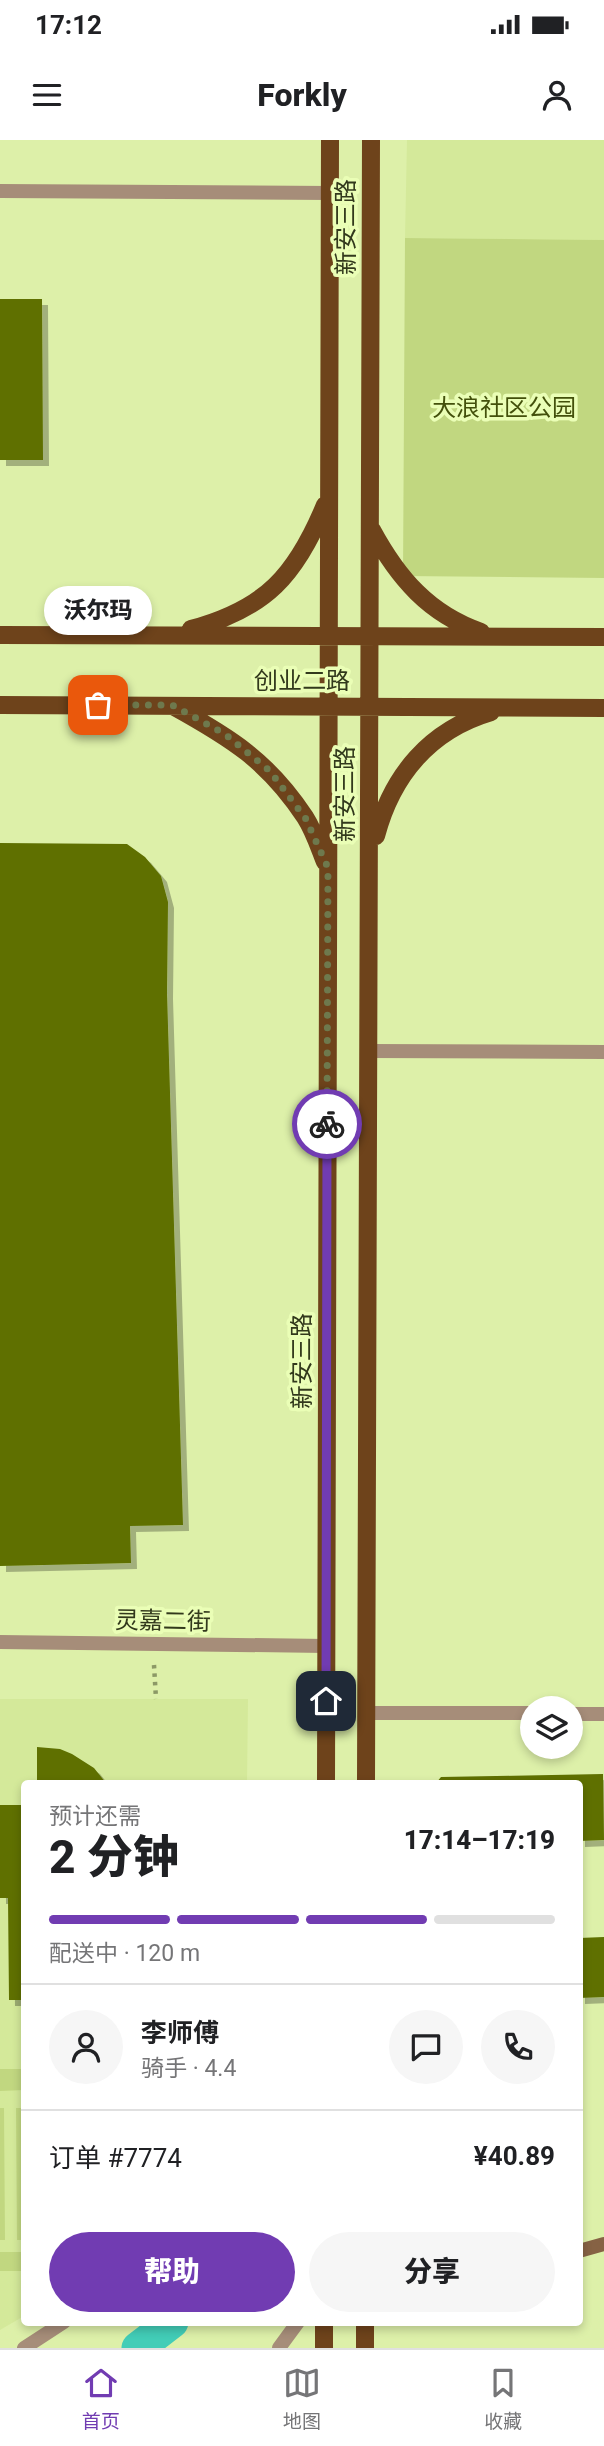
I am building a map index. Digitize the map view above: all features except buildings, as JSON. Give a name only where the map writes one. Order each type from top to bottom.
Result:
[{"type":"main road","name":"新安三路","points":[[326,1780],[330,140]]},
{"type":"main road","name":"新安三路","points":[[366,1780],[371,140]]},
{"type":"main road","points":[[168,635],[242,612],[271,590],[294,564],[310,540],[329,495]]},
{"type":"main road","points":[[370,526],[405,583],[430,606],[461,625],[494,637]]},
{"type":"main road","name":"创业二路","points":[[0,635],[604,637]]},
{"type":"main road","name":"创业二路","points":[[0,705],[604,708]]},
{"type":"main road","points":[[172,705],[225,734],[270,771],[306,819],[328,868]]},
{"type":"main road","points":[[369,859],[382,813],[415,758],[442,733],[471,718],[505,708]]},
{"type":"main road","points":[[324,2326],[324,2348]]},
{"type":"main road","points":[[365,2326],[365,2348]]},
{"type":"street","points":[[0,191],[330,194]]},
{"type":"street","points":[[369,1051],[604,1052]]},
{"type":"street","name":"灵嘉二街","points":[[0,1642],[326,1646]]},
{"type":"street","points":[[366,1713],[520,1713]]},
{"type":"street","points":[[583,1714],[604,1714]]},
{"type":"street","points":[[583,2250],[604,2244]]},
{"type":"street","points":[[24,2348],[58,2326]]},
{"type":"street","points":[[279,2348],[295,2326]]},
{"type":"path","points":[[152,1643],[156,1699]]},
{"type":"shaded area","points":[[407,140],[604,140],[604,240],[405,238]]},
{"type":"shaded area","points":[[0,1699],[248,1699],[247,1780],[21,1780],[21,2318],[0,2330]]},
{"type":"green space","name":"大浪社区公园","points":[[405,238],[604,240],[604,578],[403,576]]},
{"type":"green space","points":[[0,2069],[21,2069],[21,2090],[0,2091]]},
{"type":"green space","points":[[0,2108],[4,2108],[5,2240],[0,2240]]},
{"type":"green space","points":[[16,2108],[21,2108],[21,2240],[17,2240]]},
{"type":"green space","points":[[0,2252],[21,2252],[21,2271],[0,2271]]},
{"type":"waterway","points":[[138,2348],[167,2326]]},
{"type":"way so far","points":[[98,705],[172,705],[225,734],[270,771],[306,819],[328,868],[327,1124]]},
{"type":"place","name":"沃尔玛","points":[[98,705]]},
{"type":"route","points":[[326,1701],[327,1124]]}]
